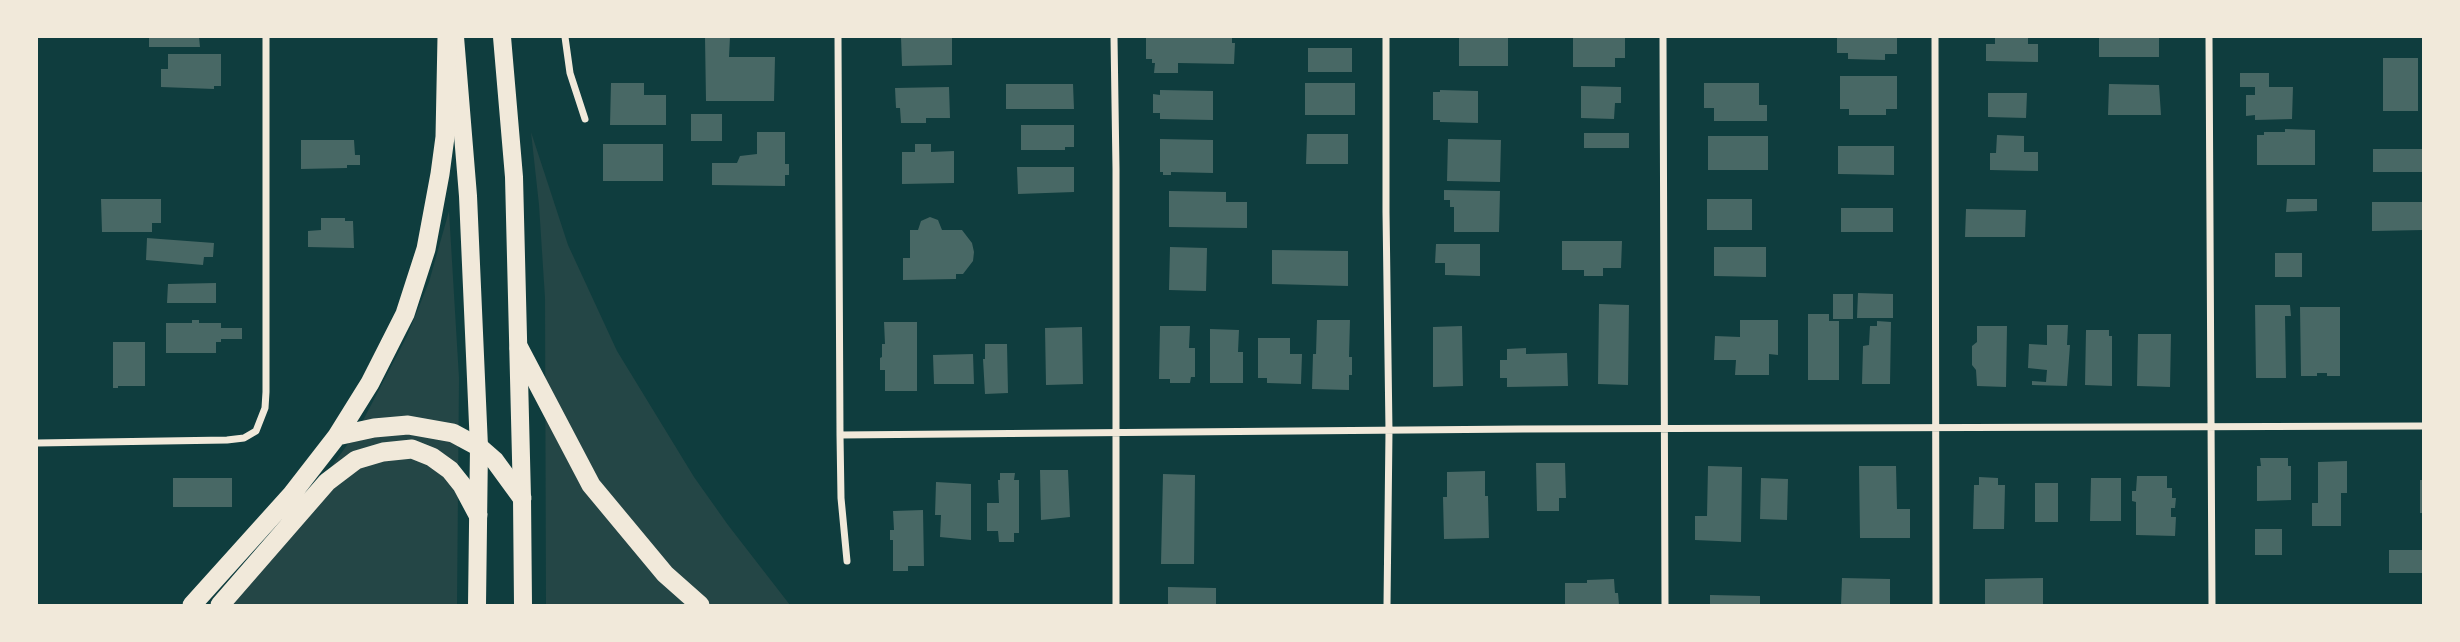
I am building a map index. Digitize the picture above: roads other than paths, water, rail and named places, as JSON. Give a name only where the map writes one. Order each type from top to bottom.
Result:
[{"type":"highway","points":[[192,605],[292,494],[337,436],[390,346],[408,305],[426,249],[445,137],[447,37]]},
{"type":"highway","points":[[455,37],[468,196],[479,447],[477,605]]},
{"type":"highway","points":[[502,37],[514,177],[523,605]]},
{"type":"highway","points":[[519,348],[591,485],[665,574],[699,605]]},
{"type":"highway","points":[[337,436],[374,428],[408,425],[453,433],[479,447],[495,461],[522,498]]},
{"type":"highway","points":[[220,605],[327,482],[356,460],[383,452],[412,449],[432,457],[450,470],[462,485],[478,515]]},
{"type":"street","points":[[37,443],[227,440],[244,439],[256,431],[265,408],[266,392],[266,37]]},
{"type":"street","points":[[565,37],[570,73],[585,119]]},
{"type":"street","points":[[838,37],[841,498],[847,561]]},
{"type":"street","points":[[1114,37],[1116,605]]},
{"type":"street","points":[[1386,37],[1389,431],[1387,605]]},
{"type":"street","points":[[1663,37],[1665,605]]},
{"type":"street","points":[[1934,37],[1936,605]]},
{"type":"street","points":[[2209,37],[2212,605]]},
{"type":"street","points":[[840,435],[2423,426]]}]
